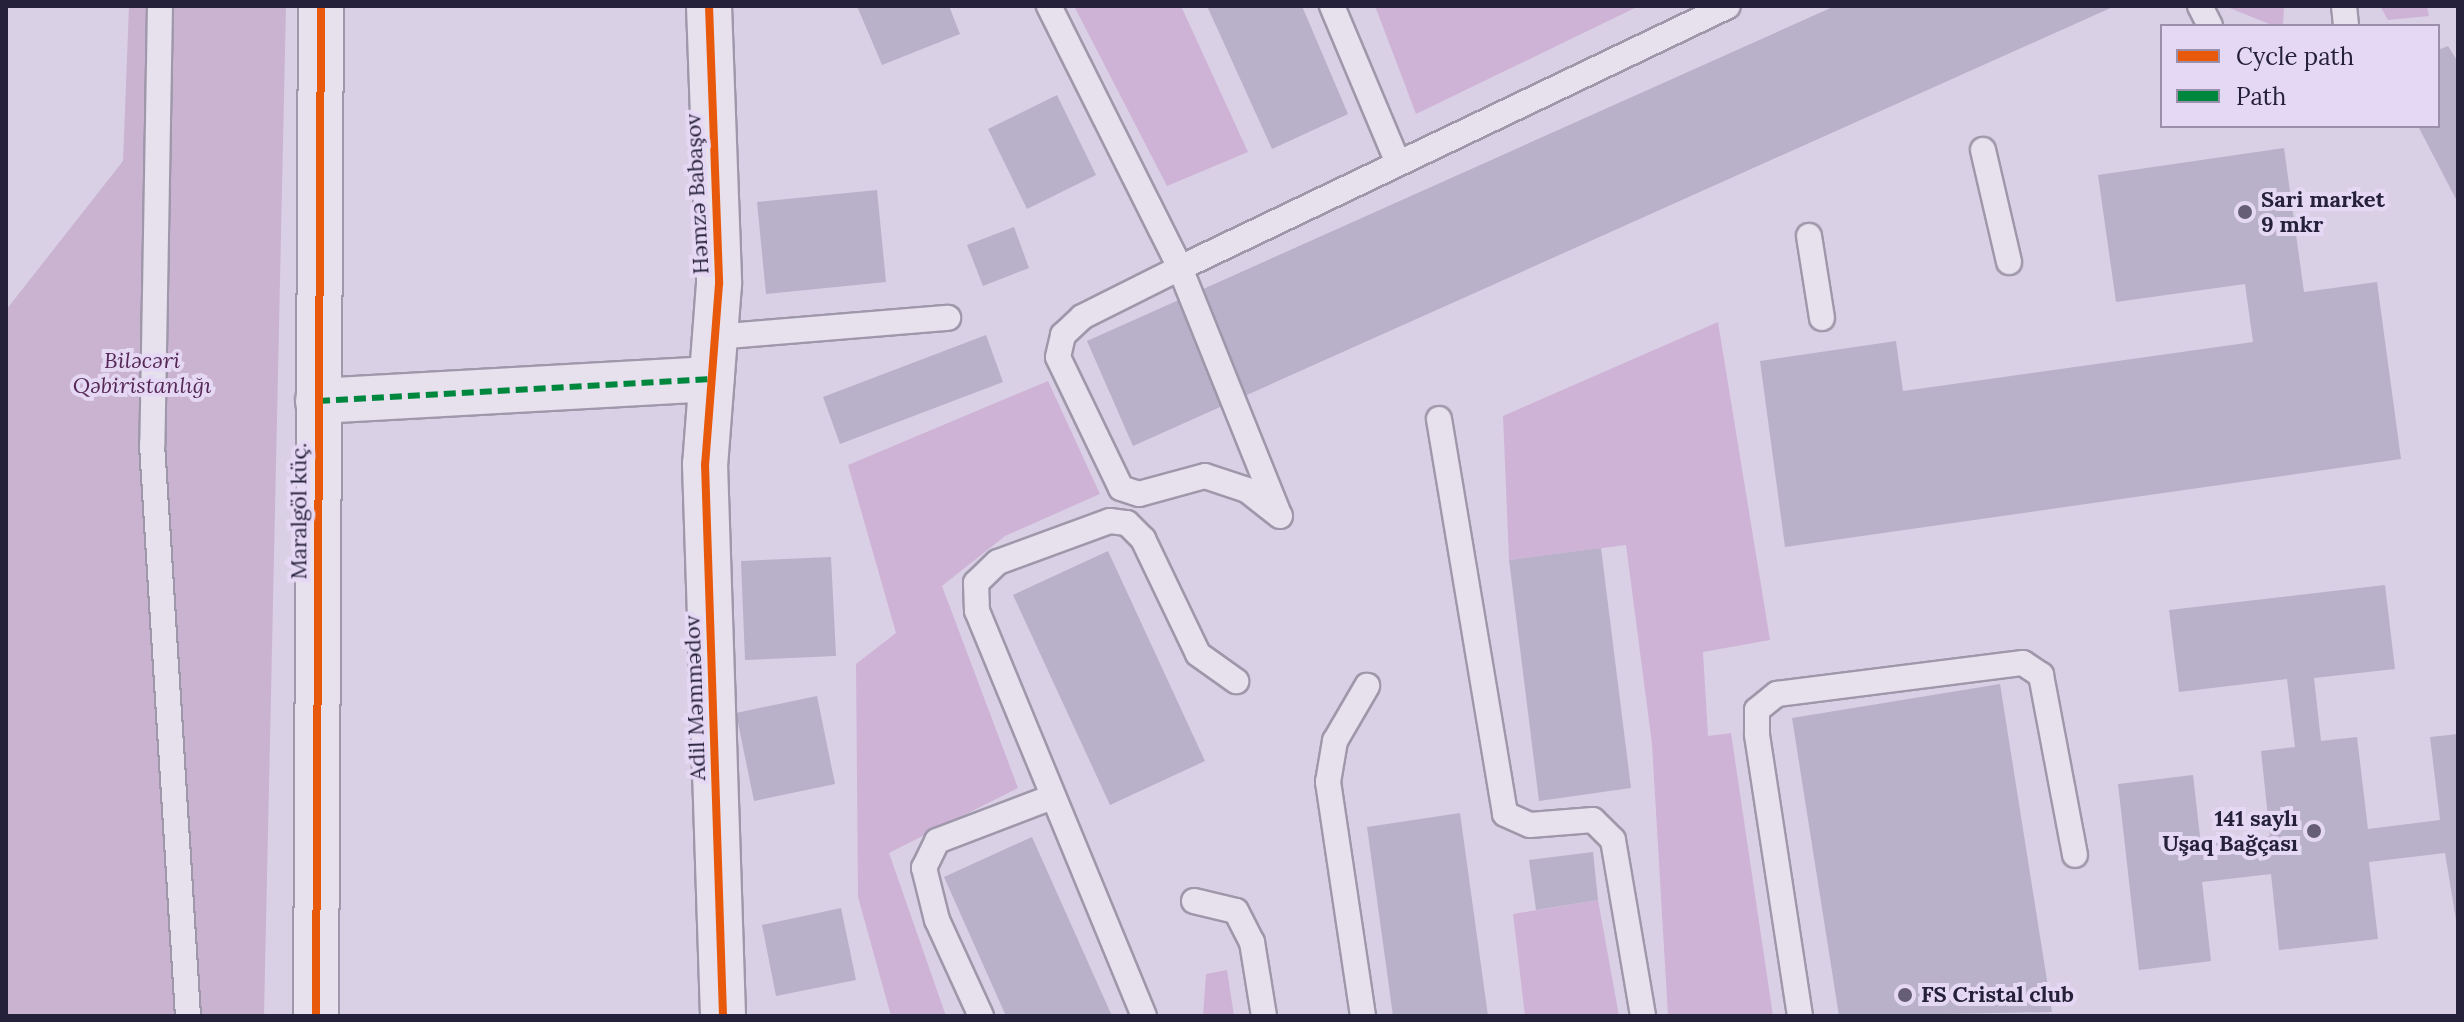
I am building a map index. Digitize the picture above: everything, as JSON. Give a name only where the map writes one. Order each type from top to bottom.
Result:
[{"type":"street","name":"Maralgöl küç.","points":[[316,1016],[321,6]]},
{"type":"street","name":"Həmzə Babaşov","points":[[709,6],[713,358]]},
{"type":"street","points":[[318,401],[713,358]]},
{"type":"street","name":"Adil Məmmədov","points":[[713,358],[705,464],[723,1016]]},
{"type":"lane","points":[[160,6],[152,444],[188,1016]]},
{"type":"lane","points":[[1049,6],[1180,268],[1280,516],[1247,490],[1205,476],[1139,494],[1121,488],[1058,357],[1063,335],[1082,317],[1180,268],[1728,6]]},
{"type":"lane","points":[[1332,6],[1398,163]]},
{"type":"lane","points":[[2200,6],[2209,24]]},
{"type":"lane","points":[[1983,150],[2009,262]]},
{"type":"lane","points":[[1809,236],[1822,318]]},
{"type":"lane","points":[[713,358],[948,318]]},
{"type":"lane","points":[[1439,419],[1505,814],[1530,825],[1593,820],[1613,840],[1643,1016]]},
{"type":"lane","points":[[1144,1016],[977,611],[976,583],[998,562],[1110,521],[1127,523],[1143,539],[1198,654],[1236,681]]},
{"type":"lane","points":[[1800,1016],[1757,734],[1757,710],[1777,694],[2023,663],[2041,675],[2075,855]]},
{"type":"lane","points":[[1363,1016],[1328,782],[1335,741],[1367,686]]},
{"type":"lane","points":[[981,1016],[937,920],[924,868],[937,841],[1052,797]]},
{"type":"lane","points":[[1194,901],[1236,911],[1252,942],[1264,1016]]},
{"type":"shaded area","points":[[1074,6],[1181,6],[1248,152],[1167,186]]},
{"type":"shaded area","points":[[1375,6],[1639,6],[1416,114]]},
{"type":"shaded area","points":[[2225,6],[2284,6],[2283,24],[2269,24]]},
{"type":"shaded area","points":[[2380,6],[2427,6],[2429,16],[2388,20]]},
{"type":"shaded area","points":[[1718,322],[1770,640],[1703,652],[1708,736],[1731,733],[1773,1016],[1668,1016],[1652,744],[1626,545],[1509,560],[1503,416]]},
{"type":"shaded area","points":[[1048,381],[1100,494],[1005,536],[942,586],[1018,788],[889,853],[946,1016],[891,1016],[858,897],[856,664],[896,633],[848,465]]},
{"type":"shaded area","points":[[1598,900],[1619,1016],[1525,1016],[1513,914]]},
{"type":"shaded area","points":[[1227,970],[1234,1016],[1203,1016],[1206,974]]},
{"type":"green space","name":"Biləcəri Qəbiristanlığı","points":[[129,6],[286,6],[264,1016],[6,1016],[6,310],[123,161]]},
{"type":"building","points":[[857,6],[949,6],[960,34],[882,65]]},
{"type":"building","points":[[1207,6],[1302,6],[1348,114],[1272,149]]},
{"type":"building","points":[[1835,6],[2115,6],[1133,446],[1087,341]]},
{"type":"building","points":[[2448,46],[2458,62],[2458,203],[2419,128],[2440,128],[2440,49]]},
{"type":"building","points":[[1057,95],[1096,175],[1027,209],[988,129]]},
{"type":"building","points":[[2284,148],[2304,292],[2377,282],[2401,459],[1785,547],[1760,361],[1896,341],[1903,391],[2253,342],[2245,284],[2116,302],[2098,175]]},
{"type":"building","points":[[877,190],[886,282],[766,294],[757,202]]},
{"type":"building","points":[[1014,227],[1029,268],[983,286],[967,245]]},
{"type":"building","points":[[986,335],[1003,382],[840,444],[823,397]]},
{"type":"building","points":[[1601,548],[1631,788],[1539,801],[1509,560]]},
{"type":"building","points":[[1108,551],[1205,761],[1110,805],[1013,595]]},
{"type":"building","points":[[831,557],[836,656],[745,660],[741,561]]},
{"type":"building","points":[[2385,585],[2395,669],[2314,678],[2321,741],[2357,737],[2368,829],[2440,820],[2430,737],[2458,734],[2458,932],[2445,853],[2369,862],[2378,939],[2279,950],[2271,874],[2202,882],[2211,961],[2139,970],[2118,784],[2193,775],[2201,845],[2270,836],[2261,751],[2295,747],[2287,679],[2179,692],[2169,610]]},
{"type":"building","points":[[2000,684],[2052,1012],[1839,1016],[1792,718]]},
{"type":"building","points":[[817,696],[835,784],[754,801],[736,713]]},
{"type":"building","points":[[1460,813],[1488,1016],[1393,1016],[1367,827]]},
{"type":"building","points":[[1032,837],[1112,1016],[1006,1016],[944,877]]},
{"type":"building","points":[[1593,852],[1598,900],[1536,910],[1529,860]]},
{"type":"building","points":[[841,908],[856,980],[776,996],[762,925]]},
{"type":"marked path","points":[[318,401],[711,379]]},
{"type":"cycle path","points":[[316,1016],[321,6]]},
{"type":"cycle path","points":[[709,6],[719,284],[705,464],[723,1016]]},
{"type":"place","name":"Sari market 9 mkr","points":[[2245,212]]},
{"type":"place","name":"141 saylı Uşaq Bağçası","points":[[2314,831]]},
{"type":"place","name":"FS Cristal club","points":[[1905,995]]}]
